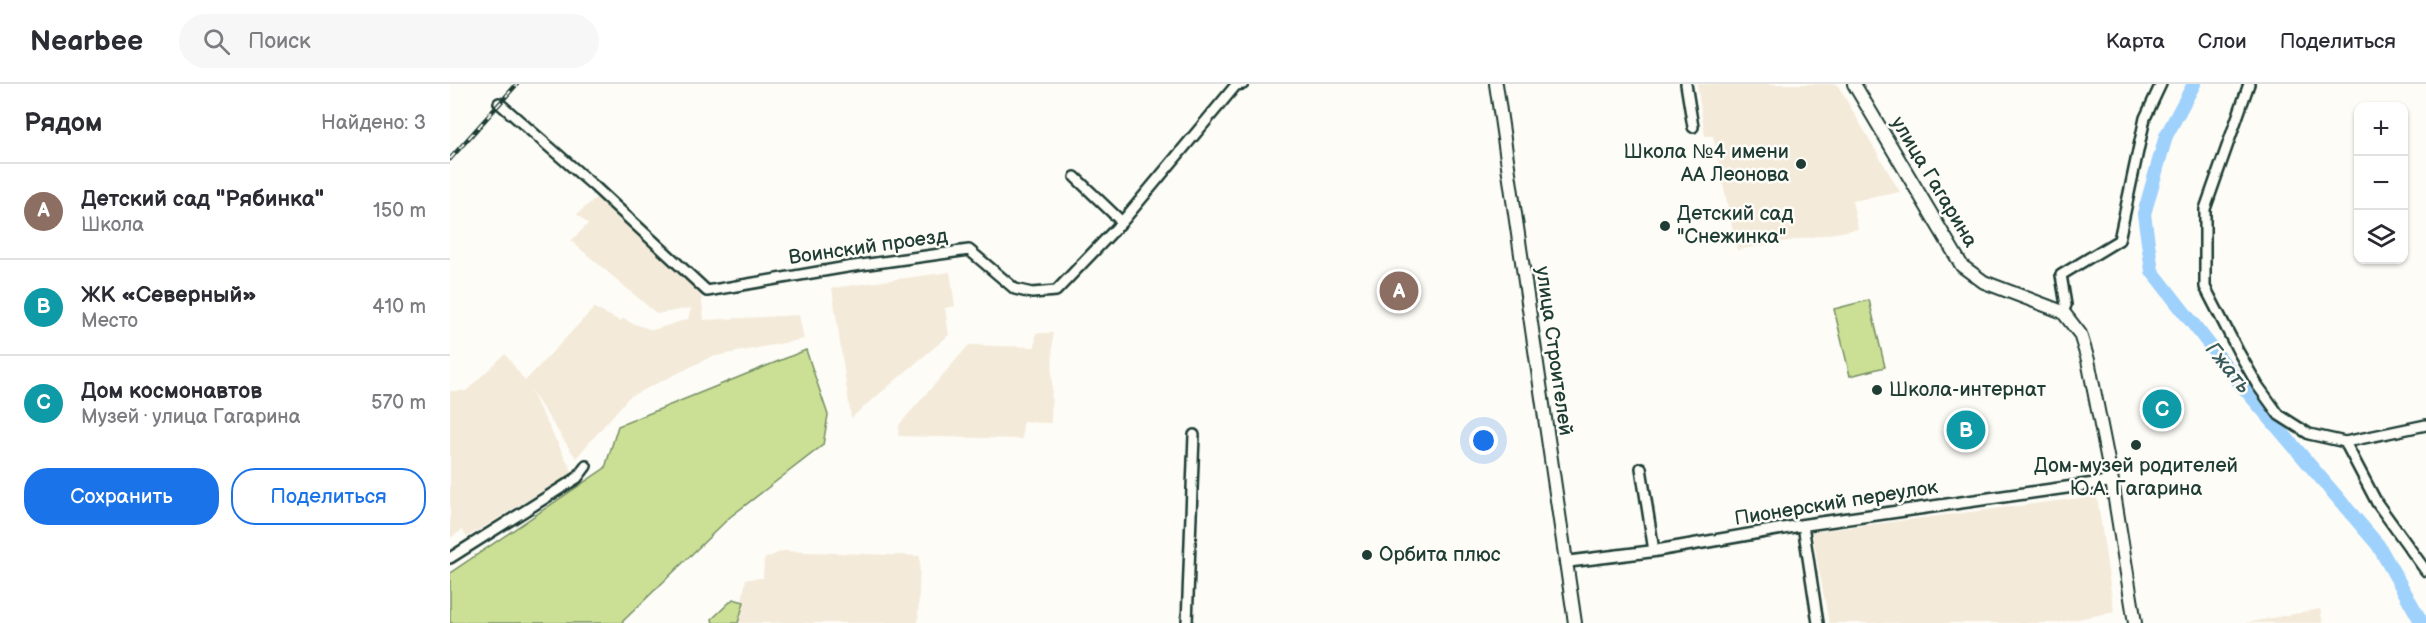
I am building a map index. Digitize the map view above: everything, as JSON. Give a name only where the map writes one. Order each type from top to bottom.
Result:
[{"type":"main road","name":"улица Строителей","points":[[1496,84],[1575,623]]},
{"type":"main road","name":"улица Гагарина","points":[[1854,84],[1962,266],[1984,282],[2063,312]]},
{"type":"main road","points":[[2063,312],[2075,325],[2084,344],[2112,481],[2135,623]]},
{"type":"street","name":"Воинский проезд","points":[[500,104],[594,186],[706,291],[847,267],[969,250],[1015,289],[1032,293],[1056,291],[1122,222],[1236,85],[1243,84]]},
{"type":"street","points":[[1686,84],[1693,127]]},
{"type":"street","points":[[2063,312],[2066,305],[2061,275],[2119,240],[2145,118],[2161,84]]},
{"type":"street","points":[[2249,84],[2205,209],[2205,287],[2238,351],[2258,386],[2279,415],[2308,434],[2345,442],[2426,425]]},
{"type":"street","points":[[1075,177],[1122,222]]},
{"type":"street","points":[[1187,623],[1194,435]]},
{"type":"street","points":[[2345,442],[2377,503],[2426,571]]},
{"type":"street","points":[[450,558],[577,478],[586,466]]},
{"type":"street","points":[[1641,468],[1654,551]]},
{"type":"street","name":"Пионерский переулок","points":[[1565,562],[1654,551],[1803,525],[2112,481]]},
{"type":"street","points":[[1803,525],[1818,623]]},
{"type":"shaded area","name":"Школа №4 имени АА Леонова","points":[[1697,84],[1837,84],[1900,192],[1852,201],[1858,229],[1737,250],[1713,136],[1705,136]]},
{"type":"shaded area","points":[[597,197],[701,293],[704,320],[799,315],[804,339],[711,357],[629,397],[576,458],[529,388],[573,473],[467,537],[462,530],[450,538],[450,391],[466,391],[505,354],[525,381],[594,308],[620,321],[624,318],[631,323],[653,330],[688,319],[691,308],[657,314],[571,241],[588,224],[577,214]]},
{"type":"shaded area","points":[[950,272],[955,306],[945,308],[949,335],[851,418],[832,288]]},
{"type":"shaded area","points":[[1036,333],[1053,333],[1051,423],[1023,422],[1022,439],[898,436],[899,425],[969,345],[1035,347]]},
{"type":"shaded area","points":[[2097,496],[2114,612],[2056,623],[1829,623],[1812,532]]},
{"type":"shaded area","points":[[783,551],[920,556],[918,623],[738,623],[746,579],[763,578],[764,559]]},
{"type":"shaded area","points":[[2320,609],[2323,623],[2245,623]]},
{"type":"green space","points":[[1869,300],[1885,367],[1850,376],[1834,309]]},
{"type":"green space","points":[[806,350],[828,415],[823,445],[730,517],[621,623],[450,623],[450,573],[605,468],[618,426]]},
{"type":"green space","points":[[733,599],[744,602],[738,623],[713,623],[712,619]]},
{"type":"waterway","name":"Гжать","points":[[2194,84],[2166,136],[2144,214],[2152,271],[2233,375],[2378,545],[2422,623]]},
{"type":"railway","points":[[450,159],[517,84]]},
{"type":"place","name":"Школа №4 имени АА Леонова","points":[[1801,164]]},
{"type":"place","name":"Детский сад \"Снежинка\"","points":[[1665,226]]},
{"type":"place","name":"Детский сад \"Рябинка\"","points":[[1399,291]]},
{"type":"place","name":"Школа-интернат","points":[[1877,390]]},
{"type":"place","name":"Дом космонавтов","points":[[2162,409]]},
{"type":"place","name":"ЖК «Северный»","points":[[1966,430]]},
{"type":"place","name":"Дом-музей родителей Ю.А. Гагарина","points":[[2136,445]]},
{"type":"place","name":"Орбита плюс","points":[[1367,555]]}]
